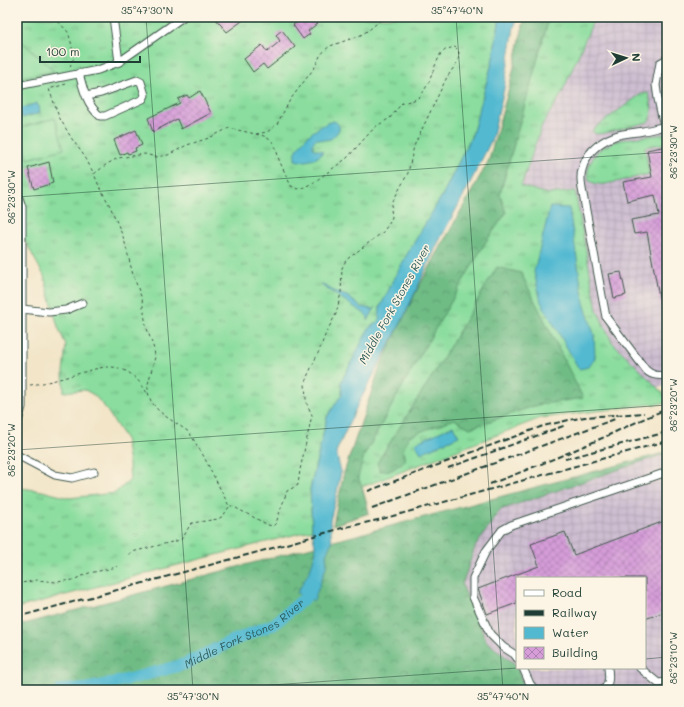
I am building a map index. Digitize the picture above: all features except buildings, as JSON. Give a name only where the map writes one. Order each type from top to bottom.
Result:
[{"type":"street","points":[[113,17],[119,62]]},
{"type":"street","points":[[17,86],[98,70],[119,62],[183,17]]},
{"type":"street","points":[[667,59],[660,63],[656,85],[666,126],[617,136],[605,140],[590,153],[582,170],[581,178],[606,317],[650,374],[662,376],[667,375]]},
{"type":"street","points":[[79,74],[86,96],[95,112],[100,116],[105,116],[143,99],[145,95],[141,82],[137,80],[101,93],[86,96]]},
{"type":"street","points":[[17,192],[22,207],[22,407],[17,425]]},
{"type":"street","points":[[22,309],[49,312],[66,310],[83,303]]},
{"type":"street","points":[[17,455],[55,475],[72,478],[94,472]]},
{"type":"street","points":[[516,657],[490,634],[473,597],[473,578],[486,551],[502,530],[511,525],[667,472]]},
{"type":"street","points":[[523,669],[530,684],[535,690]]},
{"type":"street","points":[[603,690],[609,679],[608,669]]},
{"type":"street","points":[[641,669],[658,683],[667,682]]},
{"type":"path","points":[[54,17],[68,32],[70,37],[74,58],[70,69]]},
{"type":"path","points":[[254,134],[267,132],[277,124],[290,100],[315,67],[324,50],[330,46],[359,36],[369,30],[384,17]]},
{"type":"path","points":[[22,385],[48,382],[109,366],[126,371],[135,376],[141,382],[156,409],[189,432],[203,455],[229,506],[232,506],[268,526],[273,526],[278,519],[287,491],[298,485],[312,415],[307,404],[305,384],[326,333],[336,314],[341,293],[342,268],[352,255],[383,232],[390,222],[392,217],[391,211],[393,201],[408,174],[414,146],[446,79],[458,61],[458,50],[455,47],[447,49],[441,53],[429,82],[421,96],[414,100],[402,103],[390,118],[375,127],[347,158],[305,188],[298,189],[291,186],[272,141],[264,136],[229,128],[209,138],[187,145],[168,155],[156,157],[145,154],[118,158],[94,174]]},
{"type":"path","points":[[69,83],[49,89],[59,117],[72,139],[86,157],[98,186],[110,206],[124,239],[133,275],[142,299],[146,326],[154,349],[155,357],[148,384],[149,396]]},
{"type":"path","points":[[17,584],[37,580],[56,582],[68,581],[77,579],[89,573],[109,570],[118,566],[132,552],[180,540],[185,535],[192,523],[218,519],[223,516],[229,506]]},
{"type":"shaded area","points":[[595,17],[667,17],[667,386],[583,398],[548,194],[521,186],[542,125],[561,95]]},
{"type":"shaded area","points":[[667,453],[667,690],[525,690],[517,669],[646,669],[646,577],[516,577],[516,668],[515,665],[487,642],[462,585],[475,547],[500,510]]},
{"type":"green space","points":[[17,17],[500,17],[492,63],[472,135],[443,194],[380,307],[379,321],[369,328],[343,394],[327,417],[310,489],[312,530],[17,608],[17,489],[21,488],[42,491],[69,498],[115,493],[130,480],[125,438],[104,406],[94,395],[85,390],[64,392],[63,372],[66,345],[58,327],[44,276],[17,226]]},
{"type":"green space","points":[[525,17],[595,17],[561,95],[542,125],[521,186],[548,194],[575,191],[597,310],[612,342],[667,397],[667,403],[541,418],[362,487],[369,513],[333,525],[344,473],[380,367],[416,292],[489,160],[510,85]]},
{"type":"green space","points":[[525,17],[550,17],[500,194],[506,213],[485,243],[364,456],[358,477],[369,513],[333,525],[344,473],[380,367],[416,292],[489,160],[510,85]]},
{"type":"green space","points":[[17,37],[54,71],[17,78]]},
{"type":"green space","points":[[648,93],[652,111],[648,122],[605,133],[594,133],[592,130],[641,94]]},
{"type":"green space","points":[[55,118],[64,149],[28,159],[20,128]]},
{"type":"green space","points":[[667,134],[667,143],[645,147],[649,174],[602,184],[592,182],[589,179],[588,169],[593,158],[601,148],[622,140]]},
{"type":"green space","points":[[497,267],[521,273],[583,398],[537,405],[470,428],[454,419],[409,436],[403,451],[405,461],[392,470],[380,471],[377,463],[434,373]]},
{"type":"green space","points":[[667,452],[500,510],[475,547],[462,585],[487,642],[516,665],[516,669],[517,669],[525,690],[17,690],[17,626]]},
{"type":"water","points":[[500,17],[518,17],[514,27],[504,89],[492,139],[438,243],[401,323],[358,404],[336,452],[341,472],[330,521],[332,542],[326,554],[327,564],[314,601],[297,593],[310,570],[316,551],[312,530],[310,489],[327,417],[342,394],[341,382],[369,328],[379,321],[380,307],[406,256],[443,194],[472,135],[492,63]]},
{"type":"water","points":[[37,103],[40,113],[22,118],[19,109]]},
{"type":"water","points":[[333,121],[338,124],[339,127],[336,134],[331,139],[317,139],[313,143],[314,149],[323,151],[321,154],[315,159],[311,160],[295,160],[295,154],[302,142],[314,131]]},
{"type":"water","points":[[550,207],[569,208],[584,303],[594,334],[595,358],[589,367],[579,369],[541,302],[534,272]]},
{"type":"water","points":[[322,284],[335,292],[347,296],[361,307],[374,309],[376,306],[368,321],[368,317],[365,314],[321,285]]},
{"type":"water","points":[[453,426],[459,436],[421,453],[415,443]]},
{"type":"waterway","name":"Middle Fork Stones River","points":[[61,690],[85,689],[134,678],[185,664],[232,641],[274,624],[305,598],[311,581]]},
{"type":"railway","points":[[490,484],[573,451],[667,409]]},
{"type":"railway","points":[[368,491],[543,426],[585,417],[644,413]]},
{"type":"railway","points":[[372,508],[615,419]]},
{"type":"railway","points":[[448,468],[566,425]]},
{"type":"railway","points":[[565,459],[667,432]]},
{"type":"railway","points":[[17,617],[667,441]]}]
